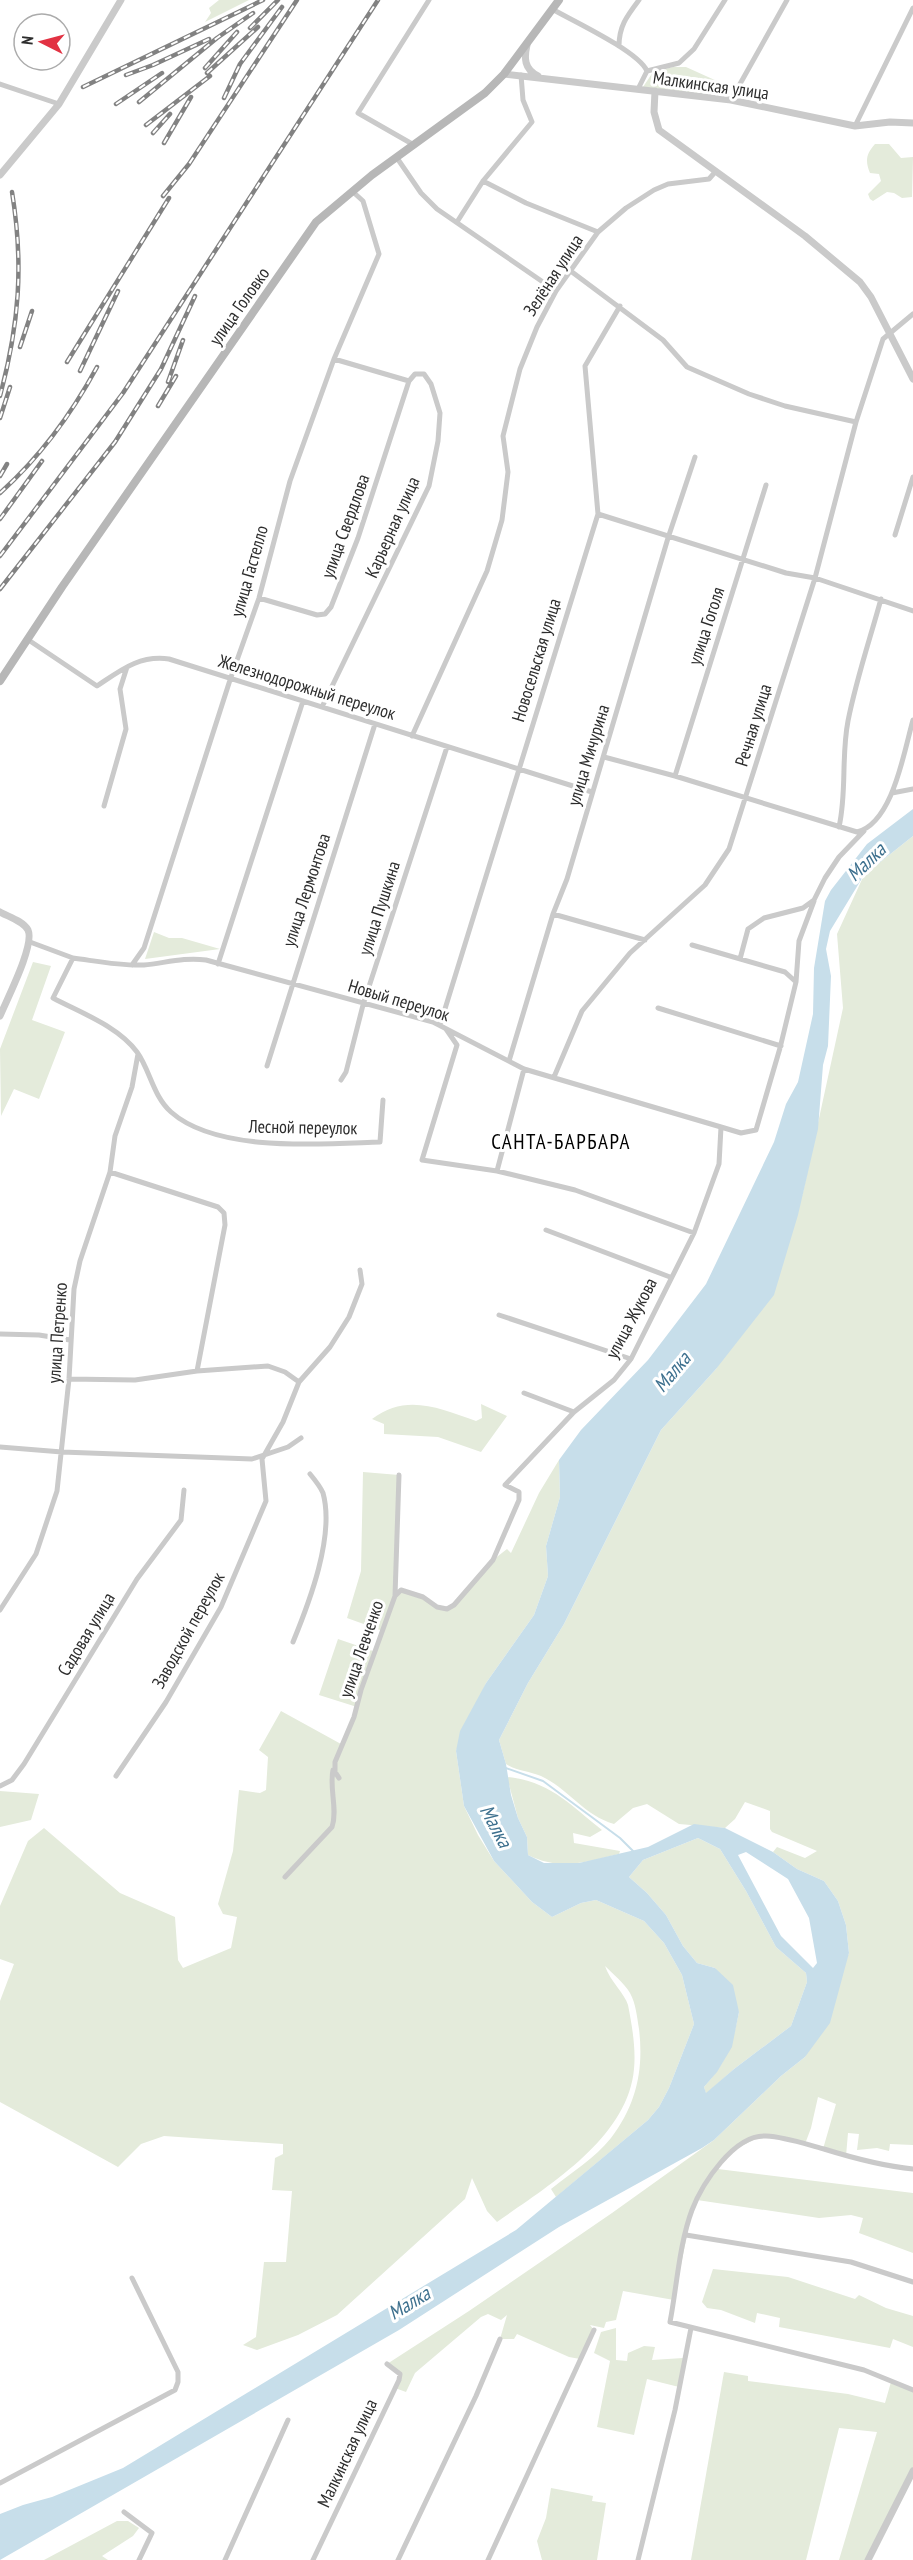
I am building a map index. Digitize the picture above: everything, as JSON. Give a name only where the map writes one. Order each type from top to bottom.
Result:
[{"type":"main road","name":"улица Головко","points":[[0,681],[316,222],[352,191],[485,93],[504,74],[559,0]]},
{"type":"street","points":[[0,176],[58,104],[121,0]]},
{"type":"street","points":[[414,145],[358,113],[429,0]]},
{"type":"street","points":[[619,46],[619,31],[639,0]]},
{"type":"street","points":[[638,89],[647,71],[679,63],[694,49],[725,0]]},
{"type":"street","points":[[731,100],[787,0]]},
{"type":"street","points":[[855,126],[913,8]]},
{"type":"street","points":[[552,9],[619,46],[644,64],[647,71]]},
{"type":"street","points":[[527,43],[526,63],[534,74],[543,78]]},
{"type":"street","name":"Малкинская улица","points":[[504,74],[731,100],[855,126],[890,122],[913,123]]},
{"type":"street","points":[[457,222],[483,181],[531,122],[523,100],[521,75]]},
{"type":"street","points":[[0,84],[58,104]]},
{"type":"street","points":[[655,92],[654,112],[659,130],[842,265],[860,282],[910,365],[913,379]]},
{"type":"street","points":[[397,158],[421,192],[437,209],[556,291]]},
{"type":"street","name":"Зелёная улица","points":[[412,736],[488,571],[502,520],[508,472],[503,436],[520,369],[537,327],[556,291],[572,272],[598,232],[626,208],[668,184],[709,179],[716,171]]},
{"type":"street","points":[[483,181],[526,203],[598,232]]},
{"type":"street","name":"улица Гастелло","points":[[132,965],[144,948],[230,680],[259,598],[290,481],[334,359],[379,255],[363,201],[352,191]]},
{"type":"street","points":[[572,272],[663,340],[687,367],[749,394],[785,406],[856,422]]},
{"type":"street","name":"Новосельская улица","points":[[443,1026],[518,768],[598,514],[585,366],[620,306]]},
{"type":"street","points":[[890,333],[913,314]]},
{"type":"street","name":"Речная улица","points":[[554,1077],[582,1011],[630,953],[705,885],[729,849],[815,578],[856,422],[883,339],[890,333]]},
{"type":"street","name":"Карьерная улица","points":[[322,707],[429,486],[437,449],[441,413],[431,384],[424,374],[415,374],[409,381],[334,359]]},
{"type":"street","name":"улица Свердлова","points":[[259,598],[317,615],[325,614],[331,607],[358,538],[409,381]]},
{"type":"street","name":"улица Мичурина","points":[[508,1061],[553,914],[567,879],[668,538],[695,457]]},
{"type":"street","points":[[895,535],[913,477]]},
{"type":"street","name":"улица Гоголя","points":[[675,776],[766,485]]},
{"type":"street","points":[[598,514],[668,538],[786,573],[815,578],[913,611]]},
{"type":"street","points":[[839,827],[844,804],[844,745],[848,720],[881,599]]},
{"type":"street","name":"Железнодорожный переулок","points":[[27,639],[97,686],[128,665],[157,657],[180,662],[230,680],[592,792]]},
{"type":"street","points":[[104,806],[126,729],[120,689],[128,665]]},
{"type":"street","points":[[218,964],[303,701]]},
{"type":"street","points":[[658,1008],[781,1046],[796,982],[799,941],[814,900],[839,857],[872,825],[892,794],[913,720]]},
{"type":"street","name":"улица Лермонтова","points":[[267,1066],[375,724]]},
{"type":"street","name":"улица Пушкина","points":[[341,1080],[346,1072],[363,1005],[447,747]]},
{"type":"street","points":[[604,757],[675,776],[839,827],[857,832],[866,830]]},
{"type":"street","points":[[892,794],[913,789]]},
{"type":"street","points":[[740,959],[748,929],[764,918],[803,908],[814,900]]},
{"type":"street","points":[[0,912],[22,923],[27,928],[30,942],[0,1016]]},
{"type":"street","points":[[553,914],[645,940]]},
{"type":"street","points":[[30,942],[73,958]]},
{"type":"street","points":[[692,945],[785,972],[796,982]]},
{"type":"street","name":"Новый переулок","points":[[73,958],[132,965],[187,959],[206,960],[443,1026],[524,1069],[741,1133],[756,1130],[781,1046]]},
{"type":"street","name":"Лесной переулок","points":[[73,958],[53,998],[124,1036],[138,1054],[155,1090],[170,1112],[202,1130],[241,1141],[309,1144],[380,1142],[383,1100]]},
{"type":"street","points":[[443,1026],[457,1045],[422,1160],[497,1171],[575,1190],[694,1233]]},
{"type":"street","name":"улица Петренко","points":[[0,1610],[36,1554],[57,1491],[69,1379],[74,1289],[80,1261],[110,1172],[115,1136],[130,1096],[138,1054]]},
{"type":"street","points":[[497,1171],[524,1069]]},
{"type":"street","name":"улица Жукова","points":[[505,1485],[574,1412],[614,1380],[631,1359],[694,1233],[719,1164],[721,1127]]},
{"type":"street","points":[[110,1172],[218,1207],[224,1213],[225,1225],[198,1371]]},
{"type":"street","points":[[546,1230],[670,1277]]},
{"type":"street","points":[[264,1455],[283,1422],[299,1383],[330,1347],[349,1317],[362,1284],[360,1270]]},
{"type":"street","points":[[499,1315],[631,1359]]},
{"type":"street","points":[[0,1334],[39,1335],[70,1340]]},
{"type":"street","points":[[69,1379],[135,1380],[198,1371],[268,1366],[285,1372],[299,1383]]},
{"type":"street","points":[[524,1393],[574,1412]]},
{"type":"street","points":[[0,1447],[62,1452],[252,1459],[288,1447],[301,1438]]},
{"type":"street","name":"Заводской переулок","points":[[116,1776],[166,1702],[221,1607],[266,1501],[261,1462],[264,1455]]},
{"type":"street","points":[[294,1642],[311,1600],[322,1552],[325,1509],[322,1492],[310,1474]]},
{"type":"street","points":[[395,1596],[399,1475]]},
{"type":"street","name":"улица Левченко","points":[[285,1877],[332,1827],[335,1817],[330,1784],[334,1767],[354,1717],[361,1689],[395,1596],[401,1590],[423,1597],[437,1607],[447,1609],[461,1600],[493,1560],[519,1500],[519,1492],[505,1485]]},
{"type":"street","name":"Садовая улица","points":[[0,1786],[12,1780],[24,1764],[137,1579],[181,1520],[184,1490]]},
{"type":"street","points":[[334,1767],[339,1778]]},
{"type":"street","points":[[913,2169],[862,2160],[779,2137],[763,2135],[749,2138],[728,2153],[704,2187],[692,2210],[670,2322],[864,2370],[913,2390]]},
{"type":"street","points":[[686,2235],[851,2262],[913,2282]]},
{"type":"street","points":[[0,2483],[175,2390],[178,2372],[132,2278]]},
{"type":"street","points":[[638,2560],[675,2410],[691,2328]]},
{"type":"street","points":[[488,2560],[594,2330]]},
{"type":"street","points":[[399,2560],[476,2396],[500,2339]]},
{"type":"street","name":"Малкинская улица","points":[[313,2560],[399,2380],[400,2374],[387,2364]]},
{"type":"street","points":[[225,2560],[288,2420]]},
{"type":"street","points":[[868,2560],[913,2471]]},
{"type":"street","points":[[124,2512],[152,2532],[139,2560]]},
{"type":"green space","points":[[219,0],[249,0],[205,22],[211,13],[209,8]]},
{"type":"green space","points":[[673,67],[686,67],[728,86],[716,95],[643,87],[653,72]]},
{"type":"green space","points":[[875,144],[889,144],[901,158],[913,157],[912,197],[902,198],[887,192],[873,201],[870,199],[868,194],[881,181],[879,174],[870,173],[867,165],[868,154]]},
{"type":"green space","points":[[913,836],[913,2145],[890,2144],[889,2151],[877,2148],[857,2150],[859,2134],[848,2133],[846,2156],[823,2149],[836,2104],[818,2097],[805,2144],[763,2135],[728,2153],[718,2169],[913,2193],[913,2253],[859,2233],[863,2218],[851,2215],[819,2218],[697,2200],[692,2210],[674,2300],[623,2291],[616,2320],[606,2322],[604,2328],[590,2325],[594,2330],[580,2359],[569,2357],[517,2334],[514,2339],[500,2339],[507,2315],[501,2320],[488,2314],[481,2317],[415,2373],[406,2392],[395,2388],[400,2374],[387,2364],[469,2311],[714,2140],[781,2076],[805,2057],[849,1953],[846,1925],[838,1901],[824,1881],[797,1869],[773,1852],[777,1847],[805,1858],[817,1851],[772,1832],[770,1811],[745,1802],[735,1819],[725,1828],[679,1824],[647,1804],[633,1808],[614,1824],[593,1815],[551,1781],[506,1764],[499,1740],[528,1683],[564,1624],[661,1430],[716,1369],[785,1253],[803,1192],[843,1008],[837,934],[864,875]]},
{"type":"green space","points":[[154,932],[169,938],[182,938],[220,949],[145,959]]},
{"type":"green space","points":[[33,962],[51,966],[32,1020],[65,1032],[39,1099],[14,1089],[1,1116],[0,1049]]},
{"type":"green space","points":[[481,1404],[507,1416],[481,1452],[438,1437],[384,1434],[384,1424],[372,1419],[397,1407],[423,1405],[476,1421],[482,1418]]},
{"type":"green space","points":[[559,1460],[560,1497],[546,1546],[548,1576],[534,1615],[486,1683],[456,1751],[464,1806],[494,1861],[532,1902],[552,1917],[581,1903],[596,1900],[644,1921],[664,1943],[682,1975],[694,2024],[669,2088],[659,2107],[648,2120],[556,2197],[551,2189],[590,2159],[620,2126],[632,2100],[639,2073],[640,2044],[635,2006],[628,1989],[605,1966],[628,2005],[633,2037],[634,2069],[628,2094],[617,2117],[601,2138],[561,2176],[497,2222],[487,2211],[472,2178],[465,2199],[337,2315],[298,2335],[257,2350],[243,2345],[256,2337],[264,2262],[286,2262],[292,2191],[272,2190],[275,2158],[283,2154],[283,2144],[164,2136],[141,2144],[118,2167],[0,2102],[0,2001],[14,1964],[0,1959],[0,1906],[28,1841],[44,1828],[120,1893],[175,1917],[178,1960],[183,1968],[231,1948],[237,1917],[223,1914],[218,1904],[233,1851],[239,1790],[260,1793],[266,1790],[268,1757],[259,1750],[281,1711],[341,1744],[357,1707],[319,1695],[338,1639],[376,1652],[383,1631],[347,1618],[361,1571],[363,1472],[399,1475],[395,1595],[401,1590],[447,1609],[493,1560],[507,1549],[511,1553],[539,1493]]},
{"type":"green space","points":[[507,1777],[522,1779],[548,1789],[602,1830],[590,1837],[573,1833],[574,1843],[620,1851],[619,1854],[573,1864],[551,1863],[528,1855],[527,1837],[518,1818]]},
{"type":"green space","points":[[0,1791],[39,1794],[31,1820],[0,1827]]},
{"type":"green space","points":[[698,1838],[720,1849],[776,1947],[806,1973],[807,1982],[791,2026],[734,2069],[706,2094],[704,2087],[718,2069],[727,2052],[739,2012],[715,1968],[697,1963],[683,1946],[666,1915],[629,1877],[643,1860]]},
{"type":"green space","points":[[713,2269],[788,2277],[855,2299],[859,2295],[886,2308],[913,2316],[913,2347],[893,2339],[890,2348],[779,2327],[780,2318],[757,2313],[755,2323],[721,2310],[707,2308],[702,2302]]},
{"type":"green space","points":[[616,2328],[616,2360],[627,2361],[628,2353],[644,2346],[655,2347],[652,2360],[683,2358],[679,2387],[647,2379],[634,2435],[597,2427],[610,2361],[594,2353],[601,2332]]},
{"type":"green space","points":[[724,2372],[748,2376],[748,2381],[848,2394],[885,2403],[891,2382],[913,2390],[913,2471],[868,2560],[839,2560],[877,2432],[839,2428],[806,2560],[691,2560]]},
{"type":"green space","points":[[551,2488],[593,2496],[592,2501],[606,2503],[597,2560],[542,2560],[537,2541],[546,2518]]},
{"type":"green space","points":[[117,2521],[128,2521],[139,2528],[133,2536],[102,2556],[108,2560],[44,2560]]},
{"type":"water","name":"Малка","points":[[913,809],[913,836],[864,875],[830,931],[826,949],[831,976],[828,1046],[823,1065],[818,1129],[798,1215],[774,1295],[716,1369],[661,1430],[564,1624],[528,1683],[499,1740],[511,1795],[527,1837],[528,1855],[544,1863],[579,1863],[648,1847],[694,1824],[725,1828],[773,1852],[797,1869],[824,1881],[838,1901],[846,1925],[849,1953],[830,2023],[805,2057],[781,2076],[714,2140],[702,2148],[559,2227],[399,2330],[0,2560],[0,2514],[52,2497],[123,2468],[516,2230],[648,2120],[659,2107],[669,2088],[694,2024],[682,1975],[664,1943],[644,1921],[596,1900],[581,1903],[552,1917],[532,1902],[494,1861],[464,1806],[456,1751],[460,1731],[486,1683],[534,1615],[548,1576],[546,1546],[560,1497],[559,1460],[581,1430],[648,1360],[706,1284],[774,1142],[786,1104],[798,1082],[813,1014],[814,968],[825,901],[867,844]],"holes":[[[698,1838],[720,1849],[776,1947],[806,1973],[807,1982],[791,2026],[706,2093],[704,2087],[717,2072],[732,2047],[739,2012],[733,1985],[715,1968],[697,1963],[683,1946],[666,1915],[629,1877],[643,1860]],[[746,1852],[788,1879],[809,1918],[817,1963],[813,1968],[781,1936],[738,1855]]]},
{"type":"waterway","points":[[503,1767],[543,1781],[620,1838],[633,1851]]},
{"type":"railway","points":[[83,87],[263,0]]},
{"type":"railway","points":[[250,28],[278,0]]},
{"type":"railway","points":[[163,196],[189,164],[297,0]]},
{"type":"railway","points":[[0,556],[123,393],[378,0]]},
{"type":"railway","points":[[224,98],[240,64],[282,7]]},
{"type":"railway","points":[[139,102],[217,38],[253,13]]},
{"type":"railway","points":[[207,73],[258,27]]},
{"type":"railway","points":[[205,68],[237,32]]},
{"type":"railway","points":[[126,75],[209,39]]},
{"type":"railway","points":[[116,104],[162,73]]},
{"type":"railway","points":[[146,125],[210,76]]},
{"type":"railway","points":[[164,143],[191,97]]},
{"type":"railway","points":[[153,133],[170,114]]},
{"type":"railway","points":[[0,396],[12,344],[18,295],[18,245],[12,192]]},
{"type":"railway","points":[[67,362],[169,198]]},
{"type":"railway","points":[[80,371],[118,291]]},
{"type":"railway","points":[[0,589],[115,442],[161,369],[195,296]]},
{"type":"railway","points":[[20,347],[32,311]]},
{"type":"railway","points":[[168,382],[183,340]]},
{"type":"railway","points":[[0,493],[54,434],[97,367]]},
{"type":"railway","points":[[158,406],[176,376]]},
{"type":"railway","points":[[0,418],[10,387]]},
{"type":"railway","points":[[0,519],[42,461]]},
{"type":"railway","points":[[0,476],[7,464]]},
{"type":"district","name":"САНТА-БАРБАРА","points":[[561,1141]]}]
